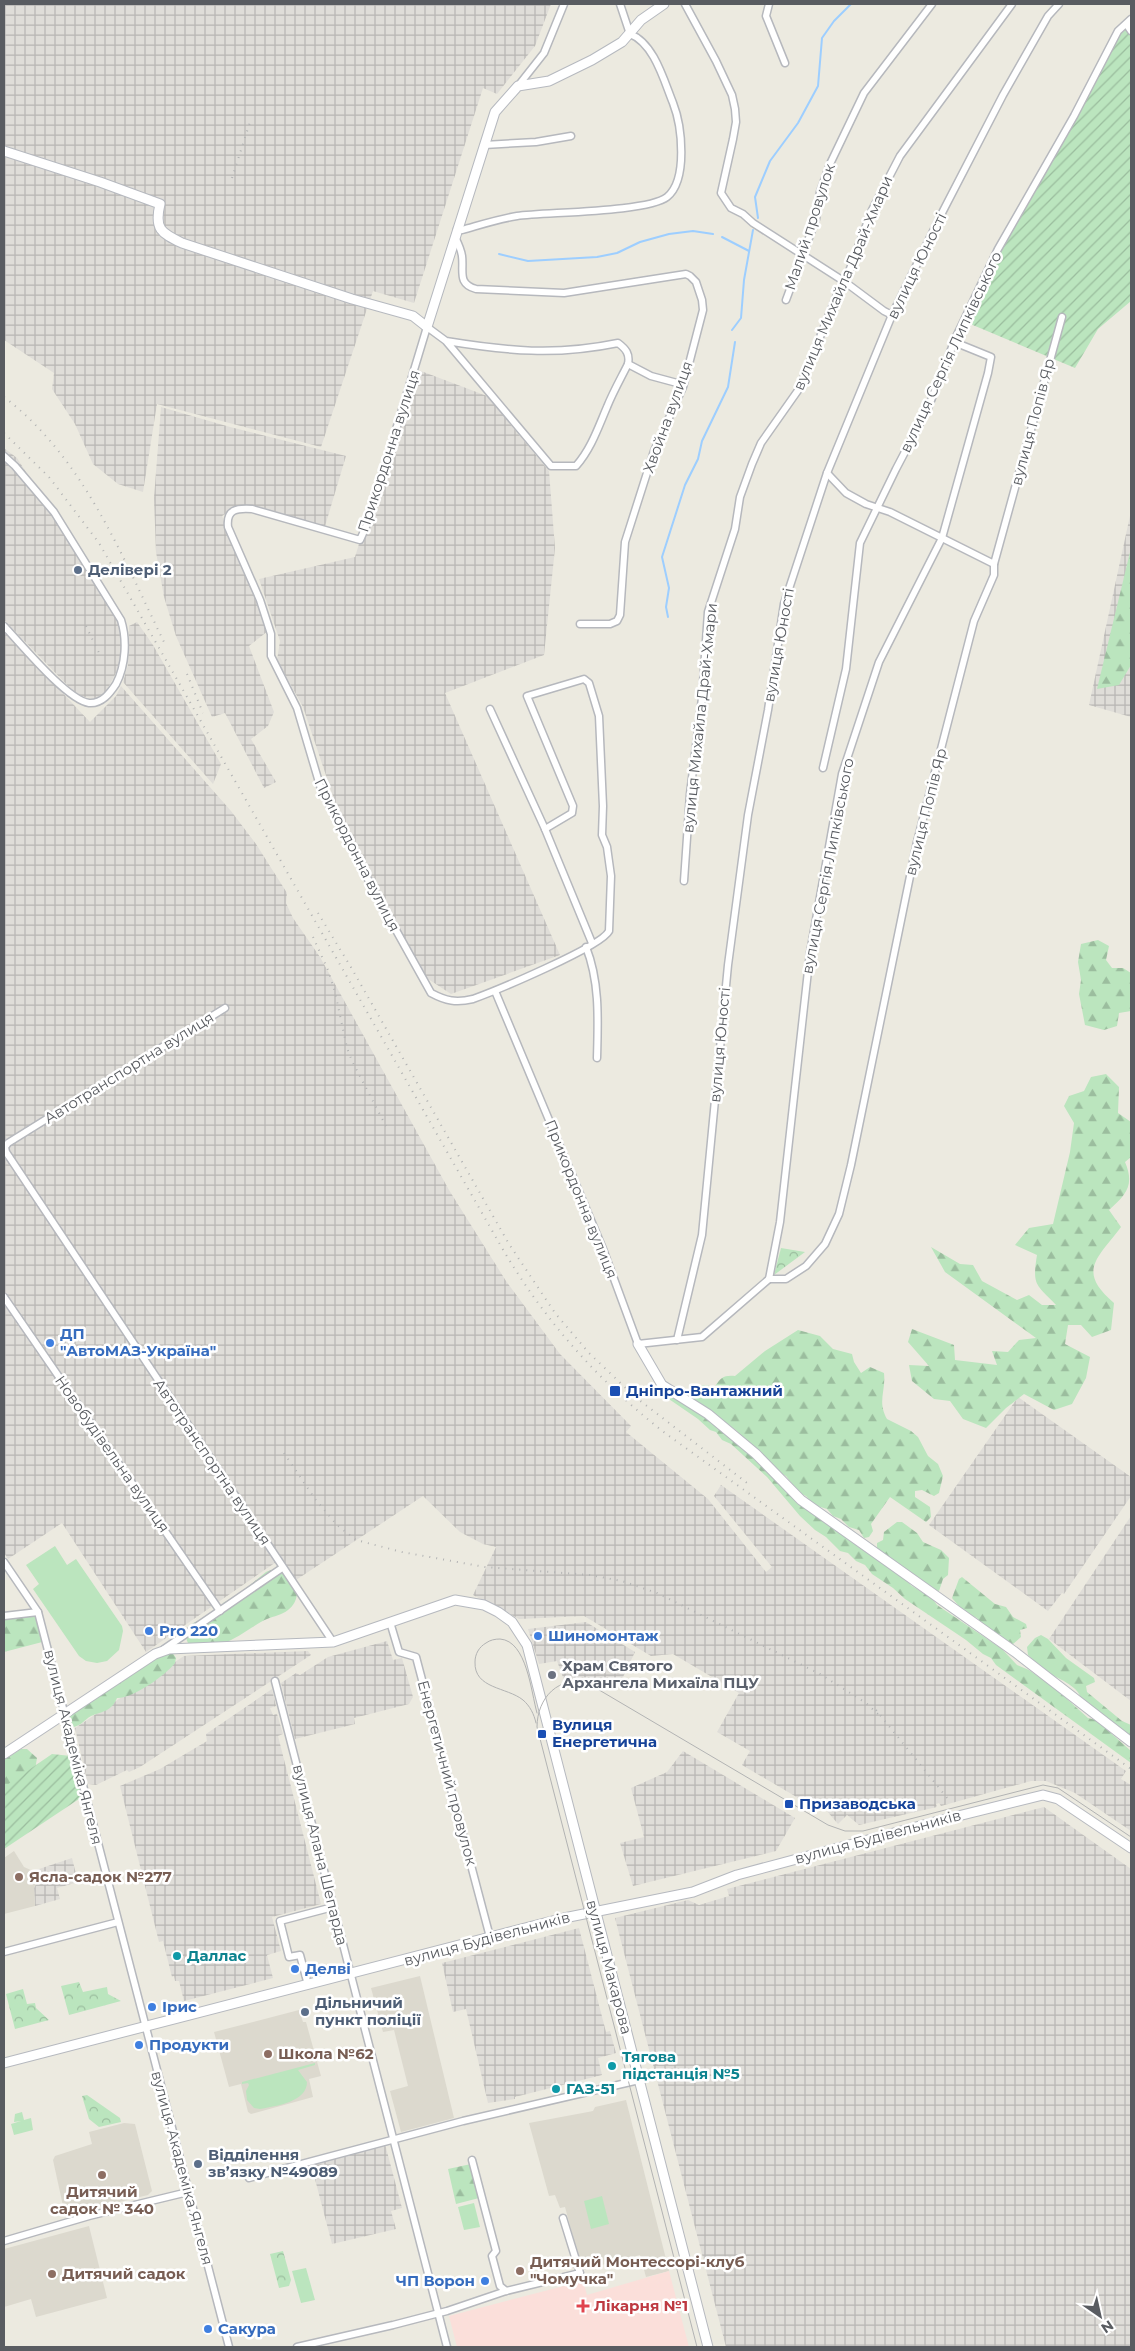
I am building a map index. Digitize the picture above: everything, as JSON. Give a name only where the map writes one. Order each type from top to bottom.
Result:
[{"type":"street","name":"Прикордонна вулиця","points":[[564,4],[544,53],[495,112],[368,522],[360,540],[252,509],[238,508],[227,519],[237,551],[260,600],[271,634],[271,656],[297,708],[321,789],[431,993],[446,1001],[458,1003],[494,991],[603,1249],[638,1344]]},
{"type":"street","points":[[456,233],[516,216],[655,204],[666,198],[675,189],[678,183],[680,126],[654,57],[643,41],[630,34],[620,4]]},
{"type":"street","points":[[518,86],[549,81],[592,60],[630,34],[641,20],[664,4]]},
{"type":"street","points":[[685,4],[732,95],[736,122],[721,186],[723,198],[731,208],[743,214],[753,223],[845,282],[892,315]]},
{"type":"street","points":[[769,4],[766,16],[785,63]]},
{"type":"street","name":"Малий провулок","points":[[786,300],[816,219],[820,192],[830,164],[864,93],[932,4]]},
{"type":"street","name":"вулиця Михайла Драй-Хмари","points":[[684,881],[690,794],[702,698],[708,612],[735,529],[740,497],[752,464],[761,443],[799,389],[837,295],[845,282],[872,210],[900,156],[1012,4]]},
{"type":"street","name":"вулиця Юності","points":[[677,1340],[702,1235],[730,946],[748,816],[768,710],[784,604],[827,473],[892,315],[1003,95],[1048,16],[1059,4]]},
{"type":"street","points":[[1129,22],[1131,31]]},
{"type":"street","name":"вулиця Сергія Липківського","points":[[823,768],[846,669],[860,543],[928,408],[956,337],[998,249],[1074,116],[1118,31],[1129,22]]},
{"type":"street","points":[[484,145],[536,142],[572,136]]},
{"type":"street","points":[[4,152],[90,179],[160,204],[157,216],[158,225],[162,233],[182,243],[352,299],[413,316],[446,341],[551,466],[576,466],[580,461],[600,428],[612,394],[628,364],[628,353],[618,343],[587,349],[551,352],[491,348],[446,341]]},
{"type":"street","name":"Хвойна вулиця","points":[[456,233],[461,252],[463,280],[465,284],[476,289],[564,293],[686,274],[690,276],[700,291],[703,310],[683,387],[654,451],[625,542],[620,615],[617,621],[610,624],[580,624]]},
{"type":"street","name":"вулиця Попів Яр","points":[[770,1279],[786,1278],[806,1266],[826,1244],[839,1214],[852,1165],[917,842],[972,630],[994,575],[994,564],[1062,317]]},
{"type":"street","name":"вулиця Сергія Липківського","points":[[770,1279],[780,1222],[810,953],[842,774],[879,662],[942,538],[991,357],[959,344],[956,337]]},
{"type":"street","points":[[628,364],[651,376],[677,383]]},
{"type":"street","points":[[4,456],[15,466],[54,512],[121,620],[124,657],[118,680],[110,693],[100,701],[91,703],[80,701],[66,691],[4,626]]},
{"type":"street","points":[[827,473],[846,493],[866,504],[878,506],[994,564]]},
{"type":"street","points":[[494,991],[607,936],[609,930],[611,876],[607,846],[602,835],[604,806],[598,716],[589,683],[584,679],[527,696],[573,806],[572,813],[545,829]]},
{"type":"street","points":[[490,709],[545,829],[589,945],[598,1011],[597,1058]]},
{"type":"street","name":"Автотранспортна вулиця","points":[[225,1008],[8,1143],[5,1147],[6,1152],[333,1642]]},
{"type":"street","points":[[770,1279],[702,1337],[638,1344],[662,1385],[722,1425],[756,1454],[801,1500],[1015,1652],[1131,1742]]},
{"type":"street","name":"Новобудівельна вулиця","points":[[4,1297],[220,1610]]},
{"type":"street","name":"вулиця Академіка Янгеля","points":[[4,1562],[38,1612],[229,2347]]},
{"type":"street","points":[[155,1654],[282,1568]]},
{"type":"street","name":"вулиця Макарова","points":[[4,1754],[155,1654],[179,1647],[333,1642],[454,1600],[466,1600],[484,1605],[512,1622],[527,1645],[708,2347]]},
{"type":"street","points":[[4,1616],[38,1612]]},
{"type":"street","name":"Енергетичний провулок","points":[[390,1622],[399,1652],[416,1656],[490,1937]]},
{"type":"street","name":"вулиця Алана Шепарда","points":[[275,1681],[447,2347]]},
{"type":"street","name":"вулиця Будівельників","points":[[4,2063],[490,1937],[595,1912],[692,1892],[737,1875],[942,1820],[1043,1796],[1058,1799],[1131,1848]]},
{"type":"street","points":[[308,1985],[300,1955],[289,1957],[280,1921],[333,1907]]},
{"type":"street","points":[[4,1952],[118,1922]]},
{"type":"street","points":[[249,2178],[393,2140],[639,2080]]},
{"type":"street","points":[[472,2160],[496,2251],[492,2256],[500,2286],[506,2292]]},
{"type":"street","points":[[4,2241],[98,2214],[188,2192]]},
{"type":"street","points":[[297,2347],[438,2313],[506,2292],[580,2274],[563,2218]]},
{"type":"shaded area","points":[[4,4],[551,4],[535,46],[497,94],[483,88],[414,303],[373,291],[321,447],[157,404],[143,492],[118,484],[93,464],[75,424],[52,389],[54,373],[4,340]]},
{"type":"shaded area","points":[[413,368],[487,396],[549,471],[555,548],[544,655],[445,693],[560,955],[451,994],[422,975],[345,832],[303,707],[277,660],[280,641],[259,579],[355,557]]},
{"type":"shaded area","points":[[161,407],[230,427],[346,456],[323,533],[253,512],[232,510],[222,516],[268,631],[249,646],[274,712],[268,726],[251,739],[276,782],[264,788],[225,713],[212,717],[176,636],[164,597],[156,552],[154,498]]},
{"type":"shaded area","points":[[4,448],[17,458],[119,620],[122,650],[120,665],[106,692],[96,698],[83,697],[72,690],[4,620]]},
{"type":"shaded area","points":[[1131,511],[1131,717],[1089,705]]},
{"type":"shaded area","points":[[137,622],[153,645],[221,764],[213,784],[123,682],[128,665],[129,626]]},
{"type":"shaded area","points":[[4,631],[90,722],[116,696],[121,686],[231,811],[256,844],[287,893],[286,903],[293,918],[320,957],[449,1190],[506,1281],[560,1354],[631,1426],[626,1432],[708,1499],[766,1572],[772,1567],[714,1496],[721,1485],[1126,1771],[1121,1779],[1131,1785],[1131,1831],[1075,1793],[1046,1781],[1031,1781],[941,1806],[939,1803],[936,1804],[937,1807],[859,1825],[847,1815],[838,1824],[820,1803],[817,1809],[742,1765],[750,1751],[717,1732],[739,1693],[673,1654],[651,1656],[584,1616],[519,1619],[473,1595],[496,1547],[483,1544],[460,1532],[423,1496],[296,1580],[282,1558],[146,1652],[62,1523],[8,1559],[4,1553]]},
{"type":"shaded area","points":[[1018,1397],[1131,1477],[1131,1496],[1064,1594],[1062,1593],[1048,1611],[929,1525]]},
{"type":"shaded area","points":[[1131,1516],[1131,1701],[1049,1639]]},
{"type":"shaded area","points":[[586,1622],[635,1652],[623,1677],[597,1684],[578,1678],[564,1680],[557,1661],[539,1664],[528,1629]]},
{"type":"shaded area","points":[[387,1641],[393,1660],[402,1658],[413,1697],[409,1704],[354,1718],[355,1724],[295,1739],[281,1683],[296,1673],[300,1675],[328,1657]]},
{"type":"shaded area","points":[[308,1651],[311,1655],[140,1767],[129,1772],[127,1770],[96,1785],[88,1784],[75,1728],[184,1656]]},
{"type":"shaded area","points":[[272,1689],[276,1706],[270,1708],[273,1715],[277,1714],[283,1734],[278,1736],[321,1904],[272,1917],[281,1951],[267,1955],[273,1978],[184,2001],[179,1981],[175,1981],[174,1976],[172,1977],[163,1941],[159,1942],[120,1786],[160,1769],[207,1741],[206,1734]]},
{"type":"shaded area","points":[[683,1751],[795,1818],[776,1851],[633,1886],[620,1843],[644,1837],[631,1788],[667,1772]]},
{"type":"shaded area","points":[[1044,1807],[1131,1869],[1131,2347],[726,2347],[615,1918],[688,1900],[699,1905],[729,1896],[727,1889]]},
{"type":"shaded area","name":"Ясла-садок №277","points":[[14,1851],[24,1867],[33,1871],[36,1884],[34,1888],[35,1906],[4,1914],[4,1858]]},
{"type":"shaded area","points":[[72,1858],[78,1882],[57,1888],[60,1899],[35,1906],[34,1888],[36,1884],[33,1871]]},
{"type":"shaded area","points":[[579,1928],[606,2032],[610,2031],[616,2053],[598,2058],[602,2075],[515,2097],[515,2099],[488,2103],[466,2009],[453,2012],[442,1963]]},
{"type":"shaded area","points":[[420,1976],[454,2118],[401,2132],[390,2091],[408,2086],[394,2030],[383,2032],[371,1988]]},
{"type":"shaded area","name":"Школа №62","points":[[299,2010],[303,2022],[306,2022],[321,2076],[309,2079],[313,2097],[251,2114],[248,2112],[241,2084],[229,2087],[214,2032]]},
{"type":"shaded area","points":[[626,2100],[669,2271],[646,2277],[640,2255],[582,2270],[565,2207],[560,2208],[555,2195],[549,2196],[529,2123],[593,2111],[595,2107]]},
{"type":"shaded area","name":"Дитячий садок № 340","points":[[124,2123],[135,2124],[152,2191],[148,2195],[65,2215],[53,2160],[55,2156],[92,2144],[89,2132]]},
{"type":"shaded area","points":[[385,2144],[402,2208],[391,2211],[396,2229],[332,2244],[311,2164]]},
{"type":"shaded area","name":"Дитячий садок","points":[[89,2226],[107,2298],[36,2317],[31,2299],[4,2307],[4,2249]]},
{"type":"shaded area","name":"Лікарня №1","points":[[669,2271],[689,2347],[457,2347],[449,2316],[583,2281],[587,2295]]},
{"type":"green space","points":[[1131,26],[1131,301],[1098,329],[1075,368],[968,323],[1001,246],[1120,34]]},
{"type":"green space","points":[[1131,548],[1131,665],[1119,685],[1097,689]]},
{"type":"green space","points":[[1098,940],[1109,946],[1106,960],[1112,968],[1123,968],[1131,973],[1131,1011],[1119,1013],[1117,1026],[1104,1030],[1085,1025],[1079,994],[1081,980],[1078,962],[1081,944]]},
{"type":"green space","points":[[1106,1074],[1119,1087],[1118,1113],[1131,1122],[1131,1157],[1125,1162],[1129,1183],[1124,1194],[1109,1210],[1121,1227],[1099,1256],[1093,1273],[1102,1292],[1114,1303],[1111,1330],[1092,1337],[1081,1325],[1068,1325],[1065,1344],[1090,1357],[1086,1378],[1072,1404],[1054,1410],[1024,1394],[1006,1408],[986,1428],[963,1419],[950,1401],[934,1399],[912,1381],[909,1365],[929,1366],[908,1342],[912,1329],[954,1345],[955,1360],[997,1365],[992,1351],[1008,1352],[1019,1340],[1036,1338],[945,1272],[931,1247],[960,1264],[973,1265],[982,1281],[1017,1300],[1029,1295],[1042,1305],[1056,1305],[1037,1284],[1035,1273],[1037,1255],[1015,1245],[1029,1228],[1053,1224],[1070,1152],[1074,1123],[1064,1106],[1069,1096],[1084,1091],[1091,1077]]},
{"type":"green space","points":[[781,1248],[805,1252],[774,1275]]},
{"type":"green space","points":[[798,1330],[820,1336],[833,1349],[852,1354],[854,1362],[861,1373],[870,1367],[884,1373],[882,1402],[887,1419],[911,1431],[918,1437],[928,1456],[938,1464],[943,1476],[939,1493],[934,1496],[922,1490],[915,1491],[915,1497],[930,1507],[931,1517],[926,1522],[890,1497],[871,1524],[873,1531],[869,1537],[864,1538],[859,1530],[849,1527],[841,1519],[833,1516],[827,1509],[814,1505],[806,1496],[799,1493],[786,1476],[778,1472],[754,1447],[740,1437],[737,1431],[690,1396],[688,1391],[704,1385],[715,1387],[723,1377],[735,1376],[765,1351]]},
{"type":"green space","points":[[662,1391],[669,1393],[706,1416],[751,1454],[794,1499],[852,1540],[857,1546],[898,1573],[912,1586],[932,1598],[937,1605],[1002,1649],[1017,1665],[1029,1670],[1057,1690],[1088,1718],[1096,1720],[1131,1751],[1131,1763],[996,1665],[991,1658],[905,1599],[893,1588],[872,1574],[865,1565],[856,1561],[848,1553],[840,1551],[800,1516],[767,1477],[731,1444],[722,1440],[716,1432],[710,1430],[698,1419],[663,1395]]},
{"type":"green space","points":[[897,1522],[902,1522],[917,1533],[923,1542],[941,1550],[949,1558],[948,1575],[943,1579],[939,1591],[931,1589],[925,1582],[922,1582],[895,1561],[877,1552],[877,1543],[883,1540],[884,1532]]},
{"type":"green space","points":[[55,1546],[67,1565],[76,1559],[122,1626],[123,1631],[119,1650],[107,1661],[97,1663],[86,1661],[79,1656],[33,1589],[39,1584],[26,1565]]},
{"type":"green space","points":[[274,1569],[282,1571],[297,1594],[290,1608],[223,1643],[216,1642],[205,1648],[196,1649],[187,1642],[186,1629],[198,1621],[218,1617],[222,1613],[223,1603],[239,1594],[266,1572]]},
{"type":"green space","points":[[962,1577],[995,1604],[1006,1607],[1013,1617],[1026,1624],[1027,1628],[1020,1630],[1021,1637],[1013,1644],[982,1625],[977,1618],[964,1612],[952,1598],[959,1579]]},
{"type":"green space","points":[[38,1612],[46,1641],[4,1652],[4,1616]]},
{"type":"green space","points":[[1041,1635],[1048,1639],[1066,1658],[1094,1678],[1095,1682],[1086,1686],[1087,1692],[1122,1721],[1131,1725],[1131,1737],[1081,1698],[1075,1689],[1061,1679],[1046,1672],[1028,1655],[1027,1647],[1035,1638]]},
{"type":"green space","points":[[172,1652],[176,1658],[175,1663],[157,1680],[140,1691],[117,1698],[109,1709],[91,1716],[79,1725],[74,1727],[69,1723],[67,1716],[138,1663]]},
{"type":"green space","points":[[21,1749],[27,1749],[37,1758],[35,1770],[4,1790],[4,1760]]},
{"type":"green space","points":[[52,1754],[71,1756],[82,1797],[4,1849],[4,1787]]},
{"type":"green space","points":[[79,1982],[83,1992],[107,1987],[108,1994],[121,2001],[69,2015],[61,1986]]},
{"type":"green space","points":[[23,1989],[27,2004],[35,2003],[36,2008],[49,2020],[15,2029],[6,1994]]},
{"type":"green space","points":[[315,2063],[315,2065],[298,2070],[307,2082],[306,2089],[296,2099],[260,2109],[254,2108],[247,2100],[246,2091],[249,2085],[248,2083],[242,2084],[242,2082]]},
{"type":"green space","points":[[87,2095],[120,2118],[121,2122],[99,2127],[89,2119],[82,2096]]},
{"type":"green space","points":[[22,2112],[24,2120],[31,2118],[33,2130],[14,2135],[11,2124],[21,2121],[14,2122],[15,2114]]},
{"type":"green space","points":[[471,2164],[479,2198],[456,2204],[448,2169]]},
{"type":"green space","points":[[602,2196],[609,2224],[591,2229],[584,2201]]},
{"type":"green space","points":[[474,2203],[480,2227],[464,2230],[458,2207]]},
{"type":"green space","points":[[283,2251],[291,2280],[289,2286],[279,2288],[270,2254]]},
{"type":"green space","points":[[306,2268],[315,2300],[301,2303],[292,2271]]},
{"type":"waterway","points":[[758,218],[755,197],[770,161],[798,123],[818,86],[822,38],[834,21],[851,4]]},
{"type":"waterway","points":[[732,330],[741,318],[744,280],[753,230]]},
{"type":"waterway","points":[[499,254],[528,261],[597,257],[617,253],[640,242],[669,234],[693,231],[713,234]]},
{"type":"waterway","points":[[722,237],[749,251]]},
{"type":"waterway","points":[[668,617],[666,607],[669,588],[662,557],[685,485],[698,459],[702,441],[728,387],[735,342]]},
{"type":"tram line","points":[[536,1723],[531,1710],[523,1700],[480,1678],[476,1671],[475,1659],[481,1647],[491,1640],[500,1639],[509,1642],[516,1648],[522,1658],[530,1681],[537,1713]]},
{"type":"tram line","points":[[697,2347],[537,1727],[538,1716],[546,1698],[552,1691],[568,1682],[589,1684],[828,1825],[845,1831],[863,1831],[1043,1785],[1058,1788],[1131,1837]]},
{"type":"railway","points":[[232,178],[251,119]]},
{"type":"railway","points":[[4,397],[32,422],[57,450],[79,480],[117,544],[166,646]]},
{"type":"railway","points":[[4,433],[49,477],[99,543],[502,1248],[536,1300],[574,1348],[617,1392],[665,1433],[1131,1769]]},
{"type":"railway","points":[[86,626],[100,655]]},
{"type":"railway","points":[[187,674],[203,713]]},
{"type":"railway","points":[[318,913],[509,1244],[555,1313],[589,1353],[634,1396],[751,1486]]},
{"type":"railway","points":[[313,937],[328,970],[335,992],[347,1048],[352,1061],[388,1130]]},
{"type":"railway","points":[[284,1453],[315,1499],[337,1525],[356,1540],[402,1552],[485,1567],[590,1575],[622,1581],[657,1593],[820,1674],[866,1703],[879,1715]]},
{"type":"railway","points":[[876,1710],[948,1799]]},
{"type":"place","name":"Делівері 2","points":[[78,570]]},
{"type":"place","name":"ДП \"АвтоМАЗ-Україна\"","points":[[50,1343]]},
{"type":"place","name":"Дніпро-Вантажний","points":[[615,1391]]},
{"type":"place","name":"Pro 220","points":[[149,1631]]},
{"type":"place","name":"Шиномонтаж","points":[[538,1636]]},
{"type":"place","name":"Храм Святого Архангела Михаїла ПЦУ","points":[[552,1675]]},
{"type":"place","name":"Вулиця Енергетична","points":[[542,1734]]},
{"type":"place","name":"Призаводська","points":[[789,1804]]},
{"type":"place","name":"Ясла-садок №277","points":[[19,1877]]},
{"type":"place","name":"Даллас","points":[[177,1956]]},
{"type":"place","name":"Делві","points":[[295,1969]]},
{"type":"place","name":"Ірис","points":[[152,2007]]},
{"type":"place","name":"Дільничий пункт поліції","points":[[305,2012]]},
{"type":"place","name":"Продукти","points":[[139,2045]]},
{"type":"place","name":"Школа №62","points":[[268,2054]]},
{"type":"place","name":"Тягова пiдстанцiя №5","points":[[612,2066]]},
{"type":"place","name":"ГАЗ-51","points":[[556,2089]]},
{"type":"place","name":"Відділення зв’язку №49089","points":[[198,2164]]},
{"type":"place","name":"Дитячий садок № 340","points":[[102,2175]]},
{"type":"place","name":"Дитячий Монтессорі-клуб \"Чомучка\"","points":[[520,2271]]},
{"type":"place","name":"Дитячий садок","points":[[52,2274]]},
{"type":"place","name":"ЧП Ворон","points":[[485,2281]]},
{"type":"place","name":"Лікарня №1","points":[[583,2306]]},
{"type":"place","name":"Сакура","points":[[208,2329]]}]
